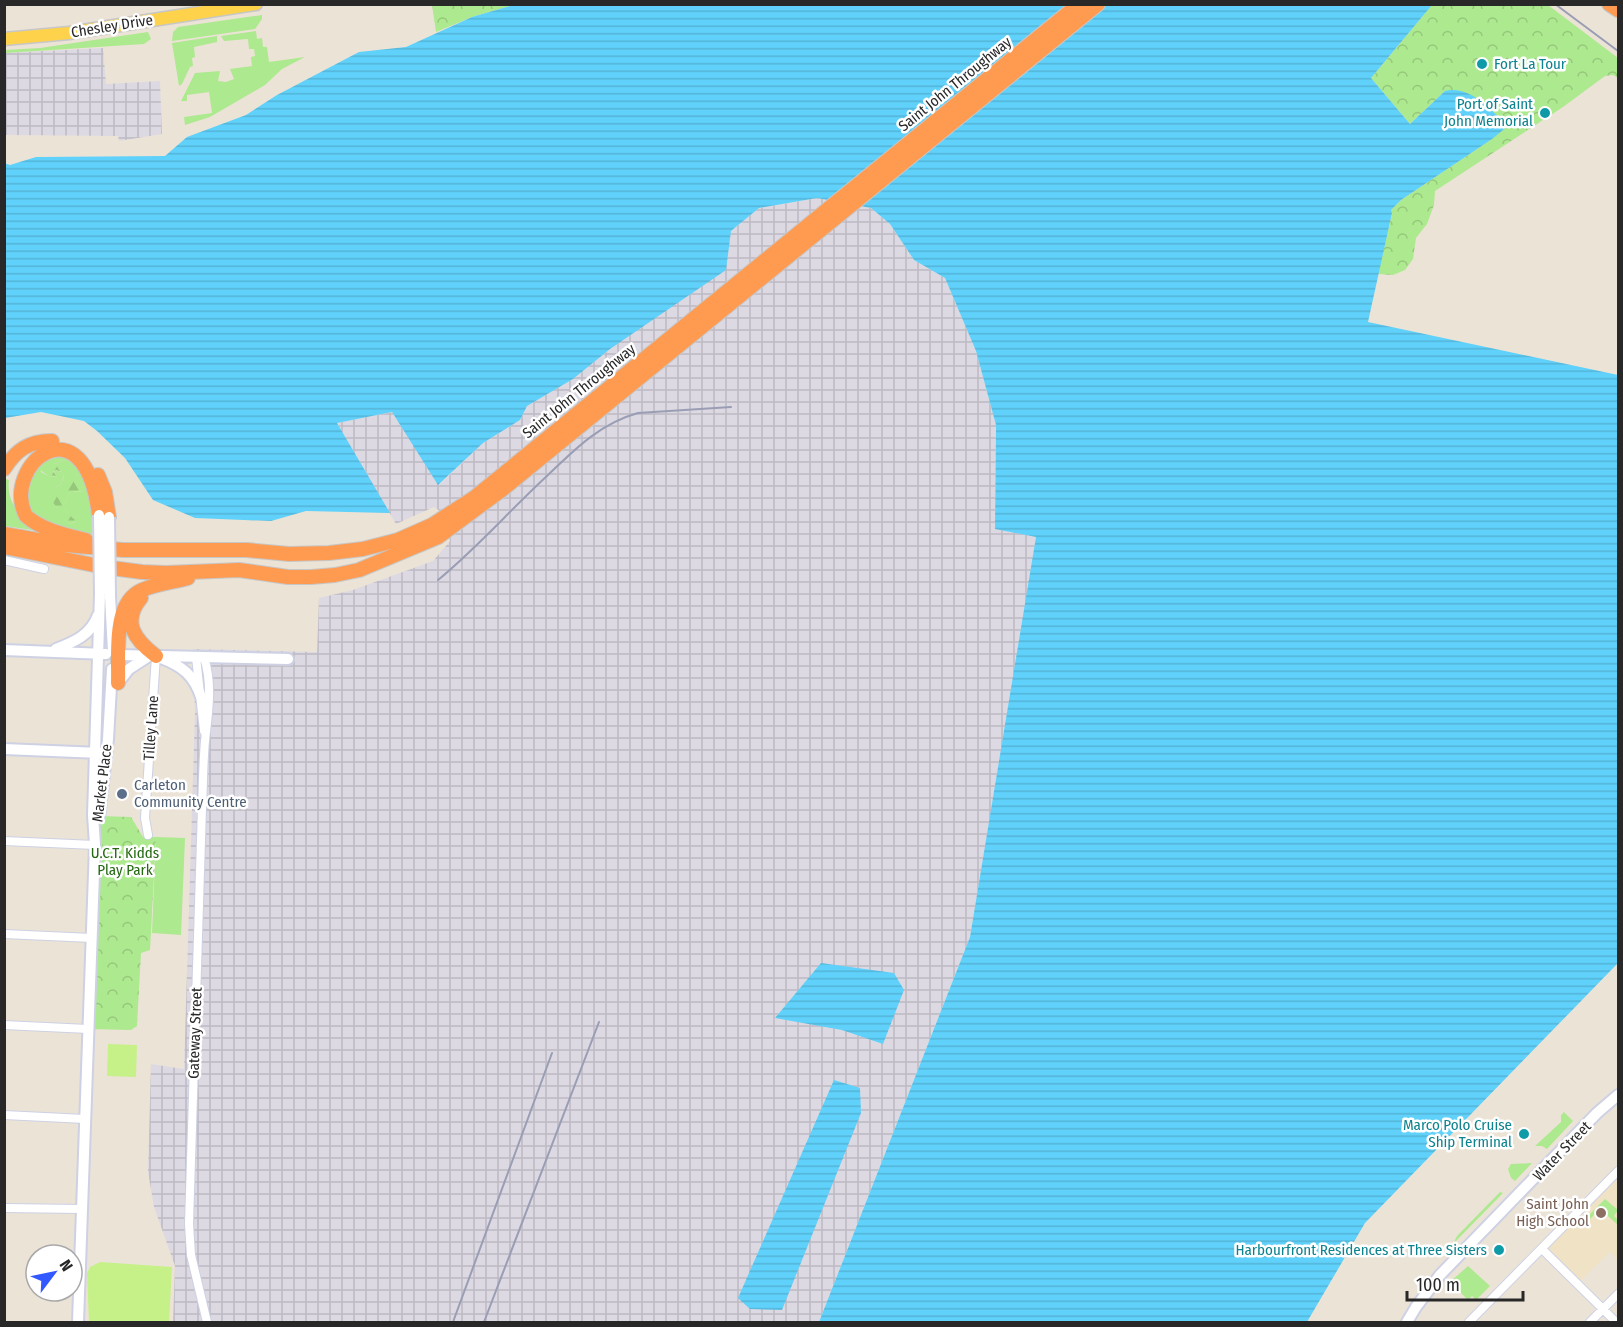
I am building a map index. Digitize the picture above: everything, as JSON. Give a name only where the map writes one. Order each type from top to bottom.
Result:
[{"type":"highway","name":"Saint John Throughway","points":[[4,547],[142,572],[239,570],[311,578],[359,570],[392,558],[435,531],[1079,4]]},
{"type":"highway","name":"Saint John Throughway","points":[[4,534],[66,545],[123,550],[247,549],[289,554],[329,553],[363,549],[461,522],[1098,4]]},
{"type":"highway","points":[[1609,4],[1618,10]]},
{"type":"highway","points":[[4,469],[14,455],[32,443],[54,441],[76,448],[94,467],[105,492],[104,516]]},
{"type":"highway","points":[[104,516],[90,478],[77,460],[70,455],[51,449],[41,450],[23,459],[17,466],[12,478],[11,489],[14,500],[27,517],[66,535],[123,550]]},
{"type":"highway","name":"Saint John Throughway","points":[[69,560],[144,566],[239,563],[317,569],[347,567],[392,558]]},
{"type":"highway","points":[[118,683],[116,655],[120,622],[125,604],[136,594],[156,586],[209,575],[288,577]]},
{"type":"highway","points":[[152,656],[136,638],[131,622],[134,606],[156,586]]},
{"type":"main road","name":"Chesley Drive","points":[[4,39],[69,33],[256,4]]},
{"type":"street","name":"Market Place","points":[[101,753],[108,739],[116,655],[105,595],[104,516]]},
{"type":"street","points":[[4,560],[44,569]]},
{"type":"street","name":"Market Place","points":[[82,1209],[95,840],[100,816],[100,609],[105,595]]},
{"type":"street","points":[[52,651],[84,635],[93,626],[100,609]]},
{"type":"street","points":[[4,651],[288,659]]},
{"type":"street","points":[[108,739],[118,683],[129,669],[152,656]]},
{"type":"street","points":[[152,656],[183,669],[197,685],[201,696]]},
{"type":"street","name":"Tilley Lane","points":[[148,835],[145,818],[152,656]]},
{"type":"street","name":"Gateway Street","points":[[200,657],[205,741]]},
{"type":"street","name":"Gateway Street","points":[[200,657],[209,681],[209,712],[205,741],[189,1224],[191,1255],[207,1323]]},
{"type":"street","points":[[4,749],[101,753]]},
{"type":"street","points":[[4,841],[95,840]]},
{"type":"street","points":[[4,933],[92,938]]},
{"type":"street","points":[[4,1025],[88,1029]]},
{"type":"street","name":"Water Street","points":[[1598,1113],[1618,1086]]},
{"type":"street","name":"Water Street","points":[[1407,1323],[1440,1275],[1618,1095]]},
{"type":"street","points":[[4,1115],[85,1119]]},
{"type":"street","points":[[1469,1323],[1618,1172]]},
{"type":"street","points":[[4,1208],[82,1209],[78,1323]]},
{"type":"street","points":[[1542,1249],[1616,1323]]},
{"type":"street","points":[[1590,1323],[1618,1294]]},
{"type":"shaded area","points":[[103,48],[106,84],[160,81],[162,134],[119,141],[118,136],[5,135],[5,53]]},
{"type":"shaded area","points":[[817,198],[871,208],[890,224],[914,260],[945,278],[976,351],[996,425],[995,528],[1037,537],[970,937],[819,1322],[173,1322],[175,1266],[154,1207],[148,1172],[151,1064],[184,1069],[195,712],[193,649],[317,652],[319,598],[353,590],[433,561],[450,541],[441,512],[434,507],[396,524],[337,423],[392,412],[439,485],[483,443],[520,420],[527,406],[573,379],[610,349],[731,231],[759,208]]},
{"type":"shaded area","name":"Saint John High School","points":[[1618,1178],[1618,1260],[1610,1252],[1578,1283],[1546,1251]]},
{"type":"green space","points":[[432,5],[513,5],[472,17],[436,32]]},
{"type":"green space","points":[[1432,5],[1548,5],[1618,58],[1618,78],[1613,75],[1605,76],[1563,107],[1435,191],[1434,205],[1427,224],[1416,238],[1413,259],[1405,270],[1393,275],[1378,274],[1391,210],[1401,200],[1492,139],[1445,91],[1410,124],[1371,78]]},
{"type":"green space","points":[[262,15],[255,29],[172,41],[173,32],[178,27]]},
{"type":"green space","points":[[256,31],[257,39],[262,38],[263,47],[267,47],[269,62],[305,57],[282,69],[265,85],[210,117],[185,125],[184,117],[212,113],[209,92],[187,95],[187,101],[181,101],[195,73],[220,71],[218,81],[226,82],[234,79],[230,69],[252,66],[251,57],[255,56],[254,49],[249,49],[248,39],[224,41],[221,36]]},
{"type":"green space","points":[[148,32],[151,39],[144,44],[5,53],[5,50],[40,48]]},
{"type":"green space","points":[[217,36],[217,42],[194,47],[193,66],[190,67],[179,86],[172,43]]},
{"type":"green space","points":[[63,457],[73,464],[80,472],[90,501],[92,535],[48,525],[26,509],[34,458]],"holes":[[[63,460],[70,463],[74,473],[82,479],[84,492],[70,491],[67,496],[65,507],[75,522],[70,524],[61,516],[55,503],[56,487],[61,484],[64,475],[62,472],[53,470],[57,477],[48,476],[41,472],[40,467]]]},
{"type":"green space","points":[[48,458],[55,464],[63,460],[70,462],[76,475],[85,479],[88,489],[86,492],[70,491],[66,500],[66,510],[75,520],[70,524],[57,515],[57,508],[50,498],[53,489],[61,484],[64,476],[62,472],[56,470],[53,471],[57,477],[48,476],[39,469],[39,465]]},
{"type":"green space","points":[[6,479],[9,480],[10,496],[16,509],[39,531],[5,526]]},
{"type":"green space","name":"U.C.T. Kidds Play Park","points":[[100,816],[131,817],[143,837],[156,837],[150,950],[141,953],[137,1026],[131,1030],[88,1029],[96,836]]},
{"type":"green space","points":[[156,837],[185,838],[181,935],[152,933]]},
{"type":"green space","points":[[108,1044],[137,1045],[136,1077],[107,1076]]},
{"type":"green space","points":[[1564,1112],[1573,1121],[1547,1149],[1535,1146],[1561,1122],[1561,1115]]},
{"type":"green space","points":[[1532,1163],[1515,1181],[1511,1178],[1508,1169],[1511,1164]]},
{"type":"green space","points":[[1500,1192],[1503,1193],[1453,1244],[1457,1236]]},
{"type":"green space","points":[[1605,1199],[1618,1210],[1614,1216],[1618,1220],[1618,1225],[1600,1209],[1586,1223],[1584,1220]]},
{"type":"green space","points":[[100,1262],[172,1267],[169,1322],[89,1322],[87,1273],[90,1267]]},
{"type":"green space","points":[[1468,1266],[1490,1286],[1476,1300],[1472,1296],[1468,1300],[1450,1282]]},
{"type":"water","points":[[513,5],[1432,5],[1371,78],[1410,124],[1445,91],[1454,90],[1472,95],[1508,126],[1401,200],[1391,210],[1368,322],[1618,375],[1618,963],[1365,1223],[1307,1322],[819,1322],[970,937],[1036,537],[995,529],[996,425],[976,351],[945,278],[914,260],[890,224],[871,208],[817,198],[759,208],[731,231],[726,270],[610,349],[573,379],[527,406],[520,420],[483,443],[438,485],[392,412],[337,423],[390,513],[306,511],[271,521],[195,518],[153,500],[125,458],[84,421],[41,412],[5,418],[4,163],[10,165],[36,157],[165,156],[187,137],[246,115],[277,95],[359,52],[406,47],[472,17]]},
{"type":"water","points":[[821,963],[894,973],[904,990],[883,1044],[842,1030],[775,1018]]},
{"type":"water","points":[[834,1080],[860,1088],[861,1113],[782,1310],[750,1309],[738,1298]]},
{"type":"railway","points":[[1555,4],[1618,51]]},
{"type":"railway","points":[[438,580],[568,456],[600,430],[638,413],[731,407]]},
{"type":"railway","points":[[484,1322],[599,1022]]},
{"type":"railway","points":[[453,1322],[552,1053]]},
{"type":"place","name":"Fort La Tour","points":[[1482,64]]},
{"type":"place","name":"Port of Saint John Memorial","points":[[1545,113]]},
{"type":"place","name":"Carleton Community Centre","points":[[122,794]]},
{"type":"place","name":"Marco Polo Cruise Ship Terminal","points":[[1524,1134]]},
{"type":"place","name":"Saint John High School","points":[[1601,1213]]},
{"type":"place","name":"Harbourfront Residences at Three Sisters","points":[[1499,1250]]}]
